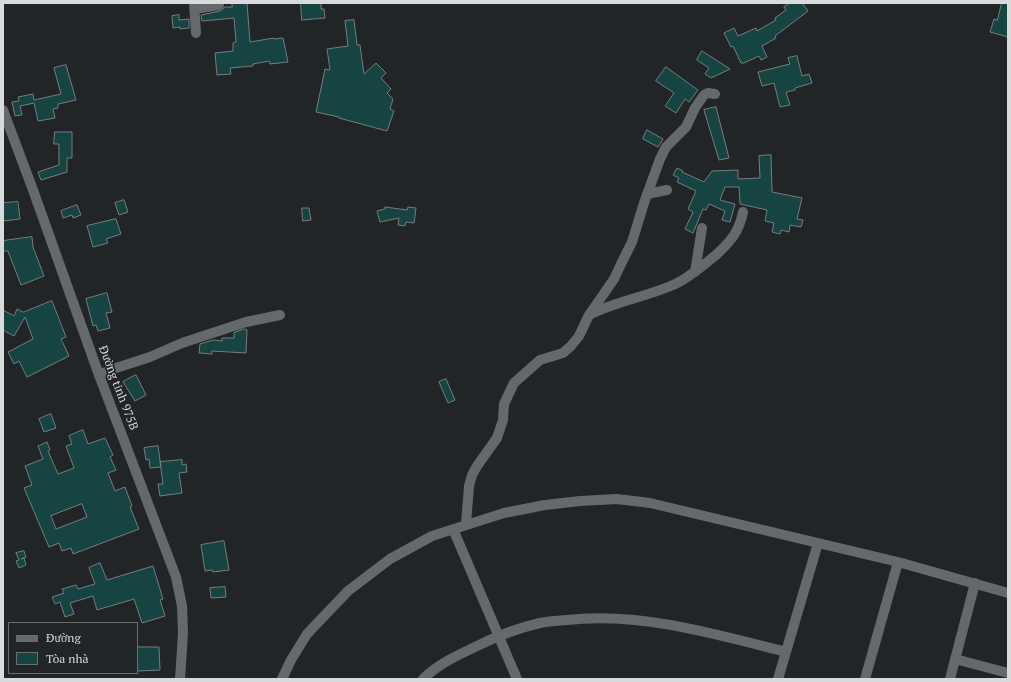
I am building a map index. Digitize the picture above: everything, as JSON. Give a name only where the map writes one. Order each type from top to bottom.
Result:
[{"type":"street","points":[[196,33],[194,6],[219,5]]},
{"type":"street","points":[[466,524],[469,486],[472,475],[497,438],[502,420],[504,404],[514,383],[540,360],[563,353],[579,336],[589,316],[614,279],[632,242],[647,194],[666,147],[686,127],[695,108],[704,95],[708,93],[715,94]]},
{"type":"street","name":"Đường tỉnh 975B","points":[[3,110],[99,375],[176,577],[182,606],[183,633],[180,679]]},
{"type":"street","points":[[647,194],[667,190]]},
{"type":"street","points":[[589,316],[614,304],[672,286],[695,272],[719,252],[732,238],[739,228],[743,212]]},
{"type":"street","points":[[695,272],[702,228]]},
{"type":"street","points":[[99,375],[150,357],[182,343],[246,322],[280,316]]},
{"type":"street","points":[[282,679],[291,660],[307,634],[348,591],[390,559],[432,536],[466,524],[504,513],[580,501],[617,499],[650,503],[898,562],[1008,593]]},
{"type":"street","points":[[453,529],[499,635],[516,679]]},
{"type":"street","points":[[778,679],[818,543]]},
{"type":"street","points":[[865,679],[898,562]]},
{"type":"street","points":[[950,679],[975,583]]},
{"type":"street","points":[[423,679],[452,657],[499,635],[541,622],[578,618],[612,618],[656,623],[702,631],[786,652]]},
{"type":"street","points":[[955,659],[1008,673]]},
{"type":"building","points":[[232,3],[247,3],[250,42],[283,38],[288,62],[270,64],[269,61],[253,64],[253,66],[230,68],[231,74],[217,75],[215,53],[233,51],[233,43],[236,42],[234,18],[202,21],[201,15],[220,11],[225,7],[232,7]]},
{"type":"building","points":[[301,3],[321,3],[321,9],[324,9],[325,18],[302,20]]},
{"type":"building","points":[[790,3],[802,3],[808,11],[775,36],[776,38],[762,46],[767,57],[761,60],[759,56],[741,63],[733,46],[731,47],[724,33],[734,28],[738,36],[756,28],[757,31],[776,20],[775,18],[786,10],[784,7]]},
{"type":"building","points":[[1002,3],[1008,3],[1008,37],[990,32],[994,19],[997,20]]},
{"type":"building","points":[[179,15],[179,20],[189,19],[189,28],[173,28],[172,16]]},
{"type":"building","points":[[354,20],[357,45],[360,45],[364,74],[376,63],[386,73],[381,78],[391,89],[387,93],[393,99],[390,109],[394,111],[387,131],[316,112],[325,69],[330,70],[327,49],[348,46],[345,21]]},
{"type":"building","points":[[702,51],[730,69],[711,78],[705,74],[709,68],[697,60]]},
{"type":"building","points":[[797,56],[802,76],[809,74],[812,83],[786,92],[790,105],[780,107],[774,83],[762,86],[758,72],[790,64],[788,58]]},
{"type":"building","points":[[66,65],[76,100],[58,104],[58,108],[53,109],[55,118],[38,121],[34,103],[20,106],[22,115],[15,116],[12,102],[19,101],[18,97],[33,94],[34,100],[61,94],[54,68]]},
{"type":"building","points":[[666,67],[698,90],[689,102],[685,99],[676,113],[665,106],[674,93],[656,81]]},
{"type":"building","points":[[716,107],[729,158],[719,160],[704,110]]},
{"type":"building","points":[[647,130],[663,139],[658,147],[643,139]]},
{"type":"building","points":[[55,132],[72,132],[72,158],[67,158],[67,172],[41,180],[38,172],[59,165],[59,144],[54,144]]},
{"type":"building","points":[[771,155],[772,192],[802,198],[797,219],[803,220],[801,227],[790,225],[789,232],[781,230],[780,234],[772,232],[774,223],[765,221],[767,210],[740,204],[739,187],[725,187],[720,200],[735,204],[730,222],[722,220],[725,211],[709,204],[706,210],[703,209],[693,233],[685,229],[693,212],[688,209],[696,191],[677,182],[679,178],[673,175],[677,168],[683,171],[682,172],[704,182],[712,171],[738,170],[738,179],[760,178],[759,156]]},
{"type":"building","points":[[124,200],[128,212],[119,215],[115,203]]},
{"type":"building","points":[[18,202],[20,219],[3,221],[3,203]]},
{"type":"building","points":[[77,205],[81,215],[73,218],[72,215],[63,218],[61,211]]},
{"type":"building","points":[[385,207],[407,210],[408,207],[416,208],[414,223],[406,222],[405,226],[398,225],[399,218],[380,222],[377,211],[385,209]]},
{"type":"building","points":[[302,208],[309,208],[311,220],[303,221]]},
{"type":"building","points":[[116,219],[121,234],[106,239],[108,243],[93,247],[87,226]]},
{"type":"building","points":[[32,237],[33,247],[44,276],[21,285],[8,251],[3,251],[3,241]]},
{"type":"building","points":[[107,293],[112,312],[106,313],[110,328],[98,331],[96,325],[93,326],[86,299]]},
{"type":"building","points":[[52,301],[66,337],[61,339],[69,356],[27,377],[19,361],[14,364],[8,352],[33,339],[25,317],[14,336],[3,330],[3,310],[14,316],[17,309],[23,312]]},
{"type":"building","points":[[244,329],[247,330],[246,353],[212,351],[212,354],[199,353],[200,344],[213,340],[222,341],[222,338],[234,338],[234,333]]},
{"type":"building","points":[[136,375],[146,395],[135,401],[123,382]]},
{"type":"building","points":[[446,379],[455,400],[448,403],[439,382]]},
{"type":"building","points":[[51,414],[56,428],[44,432],[39,419]]},
{"type":"building","points":[[83,430],[88,444],[105,438],[113,455],[110,457],[116,470],[108,473],[115,491],[125,487],[132,506],[130,507],[139,529],[73,554],[71,548],[62,551],[59,543],[49,547],[24,488],[32,485],[25,466],[43,459],[38,446],[47,442],[50,450],[48,451],[58,474],[74,468],[66,446],[72,444],[69,436]],"holes":[[[82,504],[87,517],[56,529],[51,516]]]},
{"type":"building","points":[[158,446],[161,467],[150,468],[149,459],[146,460],[144,448]]},
{"type":"building","points":[[182,460],[182,465],[186,464],[187,472],[179,473],[182,493],[160,496],[158,484],[163,484],[160,462]]},
{"type":"building","points":[[224,541],[229,570],[213,572],[212,570],[205,571],[201,545]]},
{"type":"building","points":[[24,551],[26,557],[21,559],[24,558],[26,565],[19,568],[16,561],[19,560],[16,553]]},
{"type":"building","points":[[100,563],[107,580],[153,566],[163,599],[160,600],[165,616],[142,623],[134,599],[97,610],[93,596],[70,603],[74,614],[65,617],[60,602],[55,604],[52,597],[64,593],[62,589],[76,585],[78,589],[95,584],[89,568]]},
{"type":"building","points":[[225,587],[226,597],[211,598],[210,588]]},
{"type":"building","points":[[138,647],[159,647],[160,670],[138,671]]}]
